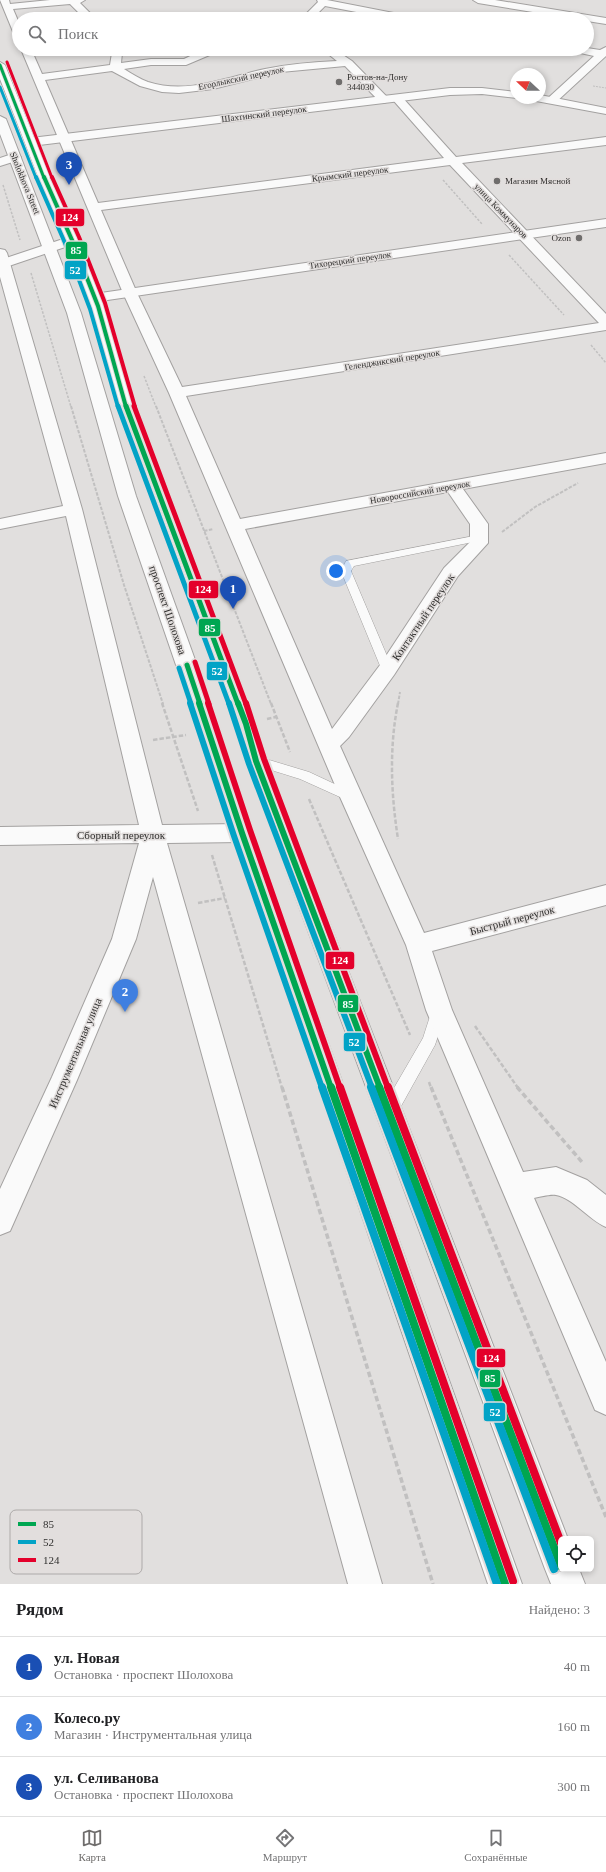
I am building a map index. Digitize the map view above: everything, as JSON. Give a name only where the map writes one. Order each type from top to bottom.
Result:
[{"type":"street","points":[[12,18],[5,3],[77,0],[86,12]]},
{"type":"street","points":[[478,0],[551,12]]},
{"type":"street","points":[[313,12],[323,2],[374,12]]},
{"type":"street","points":[[594,19],[606,21]]},
{"type":"street","points":[[594,51],[604,52]]},
{"type":"street","points":[[551,101],[604,52]]},
{"type":"street","points":[[29,56],[130,293],[178,393],[351,797],[404,917],[418,945],[439,1010],[606,1399]]},
{"type":"street","points":[[115,68],[117,56]]},
{"type":"street","points":[[39,78],[151,62],[186,62],[199,56]]},
{"type":"street","name":"улица Коммунаров","points":[[338,56],[391,99],[453,161],[606,322]]},
{"type":"street","name":"Егорлыкский переулок","points":[[115,68],[144,83],[169,89],[183,89],[218,85],[282,69],[348,63]]},
{"type":"street","name":"проспект Шолохова","points":[[0,65],[48,187],[61,243],[74,313],[127,496],[210,732],[242,833],[505,1584]]},
{"type":"street","name":"Шахтинский переулок","points":[[30,142],[466,90],[510,93]]},
{"type":"street","points":[[546,100],[606,111]]},
{"type":"street","name":"Sholokhova Street","points":[[0,119],[15,157],[61,243]]},
{"type":"street","name":"Крымский переулок","points":[[94,207],[606,141]]},
{"type":"street","points":[[0,162],[15,157]]},
{"type":"street","name":"Тихорецкий переулок","points":[[94,298],[606,223]]},
{"type":"street","points":[[61,243],[26,256],[1,261],[73,509],[153,835],[365,1584]]},
{"type":"street","name":"проспект Шолохова","points":[[61,243],[94,298],[126,407],[203,614],[246,724],[256,760],[558,1558]]},
{"type":"street","name":"Геленджикский переулок","points":[[178,393],[606,326]]},
{"type":"street","name":"Новороссийский переулок","points":[[234,526],[606,458]]},
{"type":"street","points":[[452,486],[479,524],[479,538]]},
{"type":"street","points":[[0,524],[73,509]]},
{"type":"street","name":"Контактный переулок","points":[[328,744],[342,732],[387,670],[451,572],[479,543],[479,538]]},
{"type":"street","name":"Сборный переулок","points":[[0,836],[242,833]]},
{"type":"street","name":"Инструментальная улица","points":[[0,1221],[64,1080],[124,939],[153,835]]},
{"type":"street","name":"Быстрый переулок","points":[[418,945],[606,895]]},
{"type":"street","points":[[515,1187],[556,1181],[577,1190],[606,1213]]},
{"type":"street","points":[[563,1572],[568,1584]]},
{"type":"lane","points":[[387,670],[346,571],[350,563],[479,538]]},
{"type":"lane","points":[[256,760],[285,768],[323,782],[351,797]]},
{"type":"lane","points":[[389,1112],[430,1040],[439,1010]]},
{"type":"path","points":[[2,184],[26,256],[124,585],[205,834],[433,1584]]},
{"type":"path","points":[[500,533],[535,507],[584,480]]},
{"type":"path","points":[[398,840],[393,804],[391,764],[394,725],[400,690]]},
{"type":"path","points":[[473,1022],[502,1067],[522,1093],[586,1166]]},
{"type":"transit line","name":"124","points":[[7,62],[55,184],[79,237],[105,303],[134,405],[253,721],[264,759],[558,1536]]},
{"type":"transit line","name":"85","points":[[0,65],[48,187],[72,240],[98,306],[126,407],[246,724],[256,761],[558,1558]]},
{"type":"transit line","name":"52","points":[[0,87],[41,190],[65,243],[90,309],[119,410],[238,727],[249,764],[554,1569]]},
{"type":"transit line","name":"124","points":[[195,662],[250,830],[513,1581]]},
{"type":"transit line","name":"85","points":[[187,665],[242,833],[505,1584]]},
{"type":"transit line","name":"52","points":[[179,668],[234,836],[497,1584]]},
{"type":"place","name":"Ростов-на-Дону 344030","points":[[339,82]]},
{"type":"place","name":"Магазин Мясной","points":[[497,181]]},
{"type":"place","name":"ул. Селиванова","points":[[69,185]]},
{"type":"place","name":"Ozon","points":[[579,238]]},
{"type":"place","name":"ул. Новая","points":[[233,609]]},
{"type":"place","name":"Колесо.ру","points":[[125,1012]]}]
